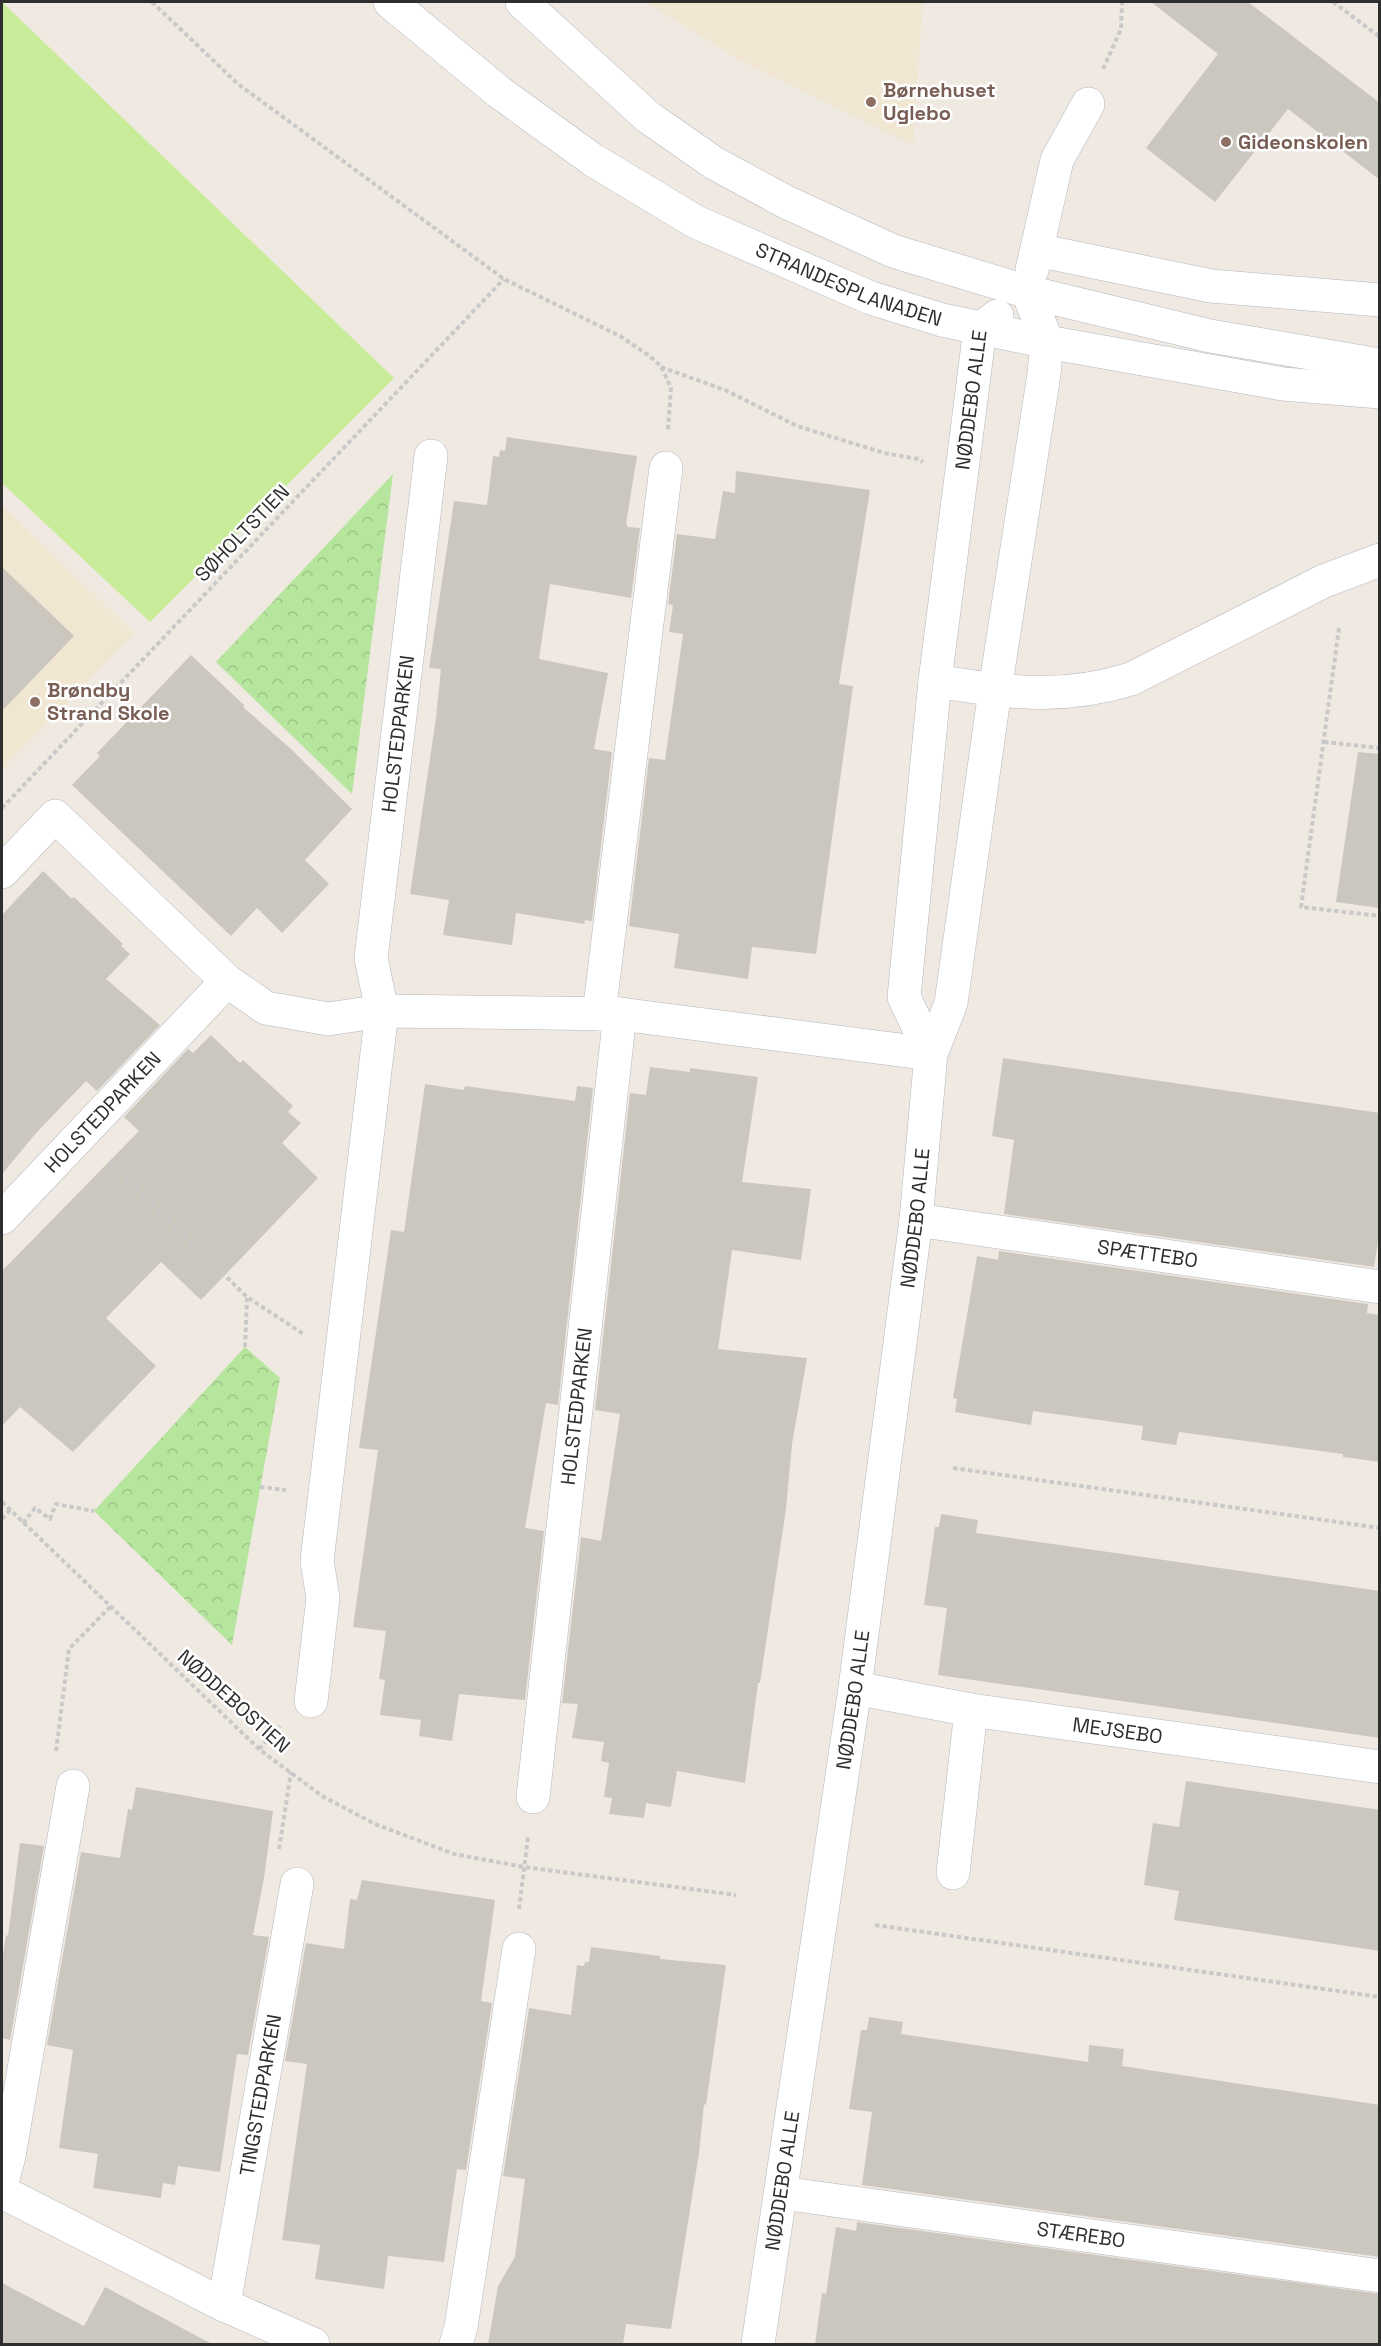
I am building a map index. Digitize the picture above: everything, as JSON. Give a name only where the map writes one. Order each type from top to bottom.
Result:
[{"type":"street","name":"STRANDESPLANADEN","points":[[390,2],[499,92],[593,160],[696,222],[871,298],[942,320],[1047,342],[1283,384],[1380,392]]},
{"type":"street","points":[[522,2],[648,117],[714,163],[786,202],[893,251],[1028,292],[1210,336],[1380,365]]},
{"type":"street","points":[[1028,292],[1057,160],[1088,104]]},
{"type":"street","points":[[1037,250],[1211,286],[1380,300]]},
{"type":"street","name":"NØDDEBO ALLE","points":[[758,2344],[855,1688],[916,1220],[931,1054],[951,1003],[995,690],[1044,374],[1047,342],[1028,292],[980,329],[959,485],[935,681],[904,997],[931,1054]]},
{"type":"street","name":"HOLSTEDPARKEN","points":[[311,1701],[324,1598],[317,1561],[382,1011],[371,958],[431,456]]},
{"type":"street","name":"HOLSTEDPARKEN","points":[[533,1797],[609,1014],[666,468]]},
{"type":"street","points":[[935,681],[1032,694],[1066,693],[1099,688],[1131,679],[1324,581],[1380,560]]},
{"type":"street","points":[[2,872],[55,816],[227,981],[266,1008],[328,1019],[382,1011],[609,1014],[931,1054]]},
{"type":"street","name":"HOLSTEDPARKEN","points":[[2,1218],[227,981]]},
{"type":"street","name":"SPÆTTEBO","points":[[916,1220],[1380,1287]]},
{"type":"street","name":"MEJSEBO","points":[[855,1688],[971,1710],[1380,1767]]},
{"type":"street","points":[[953,1873],[971,1710]]},
{"type":"street","points":[[2,2182],[9,2156],[73,1786]]},
{"type":"street","name":"TINGSTEDPARKEN","points":[[224,2305],[297,1884]]},
{"type":"street","points":[[456,2344],[461,2328],[519,1949]]},
{"type":"street","points":[[2,2192],[224,2305],[313,2344]]},
{"type":"street","name":"STÆREBO","points":[[782,2193],[1380,2276]]},
{"type":"path","points":[[152,2],[238,84],[504,279],[620,336],[661,366],[725,390],[797,426],[884,453],[918,459],[959,485]]},
{"type":"path","points":[[1088,104],[1121,29],[1122,2]]},
{"type":"path","points":[[1333,2],[1380,37]]},
{"type":"path","name":"SØHOLTSTIEN","points":[[2,808],[504,279]]},
{"type":"path","points":[[661,366],[671,388],[666,468]]},
{"type":"path","points":[[1339,628],[1301,907],[1380,916]]},
{"type":"path","points":[[1324,742],[1380,748]]},
{"type":"path","points":[[81,1134],[247,1297],[341,1358]]},
{"type":"path","points":[[245,1347],[247,1297]]},
{"type":"path","points":[[953,1468],[1380,1528]]},
{"type":"path","name":"NØDDEBOSTIEN","points":[[2,1502],[259,1749],[322,1796],[375,1824],[454,1854],[524,1867],[736,1895]]},
{"type":"path","points":[[23,1522],[35,1508],[50,1519],[56,1504],[94,1511]]},
{"type":"path","points":[[2,1519],[10,1510]]},
{"type":"path","points":[[73,1786],[53,1773],[69,1649],[111,1606]]},
{"type":"path","points":[[291,1772],[275,1874],[297,1884]]},
{"type":"path","points":[[875,1925],[1380,1997]]},
{"type":"shaded area","name":"Børnehuset Uglebo","points":[[646,2],[923,2],[913,145],[738,59]]},
{"type":"shaded area","name":"Brøndby Strand Skole","points":[[2,505],[134,633],[2,770]]},
{"type":"green space","points":[[2,2],[394,378],[150,622],[2,483]]},
{"type":"green space","points":[[393,474],[352,794],[216,662]]},
{"type":"green space","points":[[245,1347],[280,1378],[232,1645],[94,1511]]},
{"type":"building","points":[[1151,2],[1248,2],[1380,103],[1380,180],[1288,109],[1215,202],[1146,148],[1218,54]]},
{"type":"building","points":[[507,437],[637,456],[626,524],[628,527],[640,528],[631,598],[550,584],[539,659],[608,673],[594,749],[612,752],[592,921],[585,920],[584,924],[516,913],[512,945],[443,935],[449,900],[410,894],[441,669],[429,668],[454,501],[487,505],[493,456],[499,457],[500,450],[505,451]]},
{"type":"building","points":[[736,471],[870,490],[839,684],[853,686],[816,954],[752,947],[748,979],[674,968],[679,934],[629,926],[649,758],[665,760],[683,634],[669,632],[673,605],[668,604],[677,534],[715,539],[723,491],[735,493]]},
{"type":"building","points":[[2,567],[74,636],[2,711]]},
{"type":"building","points":[[191,655],[352,809],[305,860],[329,884],[282,933],[257,908],[231,936],[72,785],[100,756],[97,753]]},
{"type":"building","points":[[1358,752],[1380,754],[1380,908],[1336,902]]},
{"type":"building","points":[[43,871],[123,944],[121,946],[130,954],[106,979],[160,1025],[97,1091],[86,1081],[37,1132],[2,1174],[2,915]]},
{"type":"building","points":[[211,1035],[240,1063],[243,1060],[293,1106],[288,1112],[301,1123],[282,1143],[318,1178],[201,1300],[161,1262],[106,1318],[156,1366],[73,1452],[20,1407],[2,1426],[2,1271],[139,1131],[124,1117],[188,1049],[193,1053]]},
{"type":"building","points":[[1003,1058],[1380,1113],[1380,1229],[1374,1267],[1004,1214],[1014,1140],[992,1136]]},
{"type":"building","points":[[650,1067],[690,1072],[690,1068],[758,1077],[742,1182],[811,1189],[801,1260],[732,1250],[718,1349],[807,1358],[792,1444],[786,1509],[760,1683],[758,1683],[745,1783],[677,1771],[671,1807],[646,1803],[644,1818],[609,1814],[612,1798],[604,1797],[609,1763],[601,1761],[604,1742],[572,1738],[578,1704],[562,1703],[581,1537],[601,1541],[620,1414],[595,1410],[630,1093],[646,1095]]},
{"type":"building","points":[[425,1084],[464,1090],[465,1086],[575,1101],[577,1086],[593,1088],[558,1405],[546,1403],[525,1528],[544,1531],[525,1700],[459,1694],[452,1741],[419,1736],[421,1720],[380,1715],[385,1680],[379,1679],[386,1631],[353,1627],[378,1450],[359,1448],[391,1230],[404,1232]]},
{"type":"building","points":[[999,1251],[1368,1304],[1367,1313],[1380,1315],[1380,1462],[1343,1457],[1343,1454],[1179,1432],[1176,1445],[1141,1440],[1143,1426],[1033,1411],[1031,1425],[955,1412],[957,1399],[953,1398],[977,1256],[998,1260]]},
{"type":"building","points":[[941,1514],[978,1520],[976,1533],[1380,1591],[1380,1738],[938,1675],[947,1608],[924,1605],[935,1527],[939,1527]]},
{"type":"building","points":[[1186,1781],[1380,1810],[1380,1951],[1174,1920],[1179,1891],[1144,1885],[1153,1823],[1179,1827]]},
{"type":"building","points":[[136,1787],[273,1811],[253,1935],[269,1937],[248,2055],[237,2054],[220,2172],[178,2166],[175,2185],[163,2183],[161,2198],[93,2188],[98,2154],[59,2148],[73,2050],[47,2045],[81,1852],[120,1858],[128,1809],[132,1810]]},
{"type":"building","points":[[20,1843],[44,1846],[10,2040],[2,2038],[2,1962],[6,1935],[8,1936]]},
{"type":"building","points":[[362,1880],[495,1900],[481,2001],[492,2003],[466,2170],[457,2169],[444,2262],[388,2256],[384,2289],[315,2279],[320,2245],[282,2240],[307,2064],[285,2061],[306,1943],[344,1949],[350,1899],[357,1900]]},
{"type":"building","points":[[591,1947],[660,1956],[660,1959],[726,1965],[671,2329],[626,2324],[623,2344],[488,2344],[498,2286],[515,2257],[525,2179],[503,2176],[529,2008],[571,2015],[577,1965],[584,1966],[585,1962],[589,1962]]},
{"type":"building","points":[[869,2017],[903,2022],[901,2034],[1088,2062],[1089,2045],[1124,2049],[1122,2066],[1380,2105],[1380,2257],[862,2185],[872,2112],[849,2109],[861,2030],[867,2030]]},
{"type":"building","points":[[857,2222],[1380,2294],[1380,2344],[815,2344],[822,2293],[826,2294],[836,2227],[856,2231]]},
{"type":"building","points":[[2,2283],[84,2326],[105,2287],[212,2344],[2,2344]]},
{"type":"place","name":"Børnehuset Uglebo","points":[[871,102]]},
{"type":"place","name":"Gideonskolen","points":[[1226,142]]},
{"type":"place","name":"Brøndby Strand Skole","points":[[35,702]]}]
